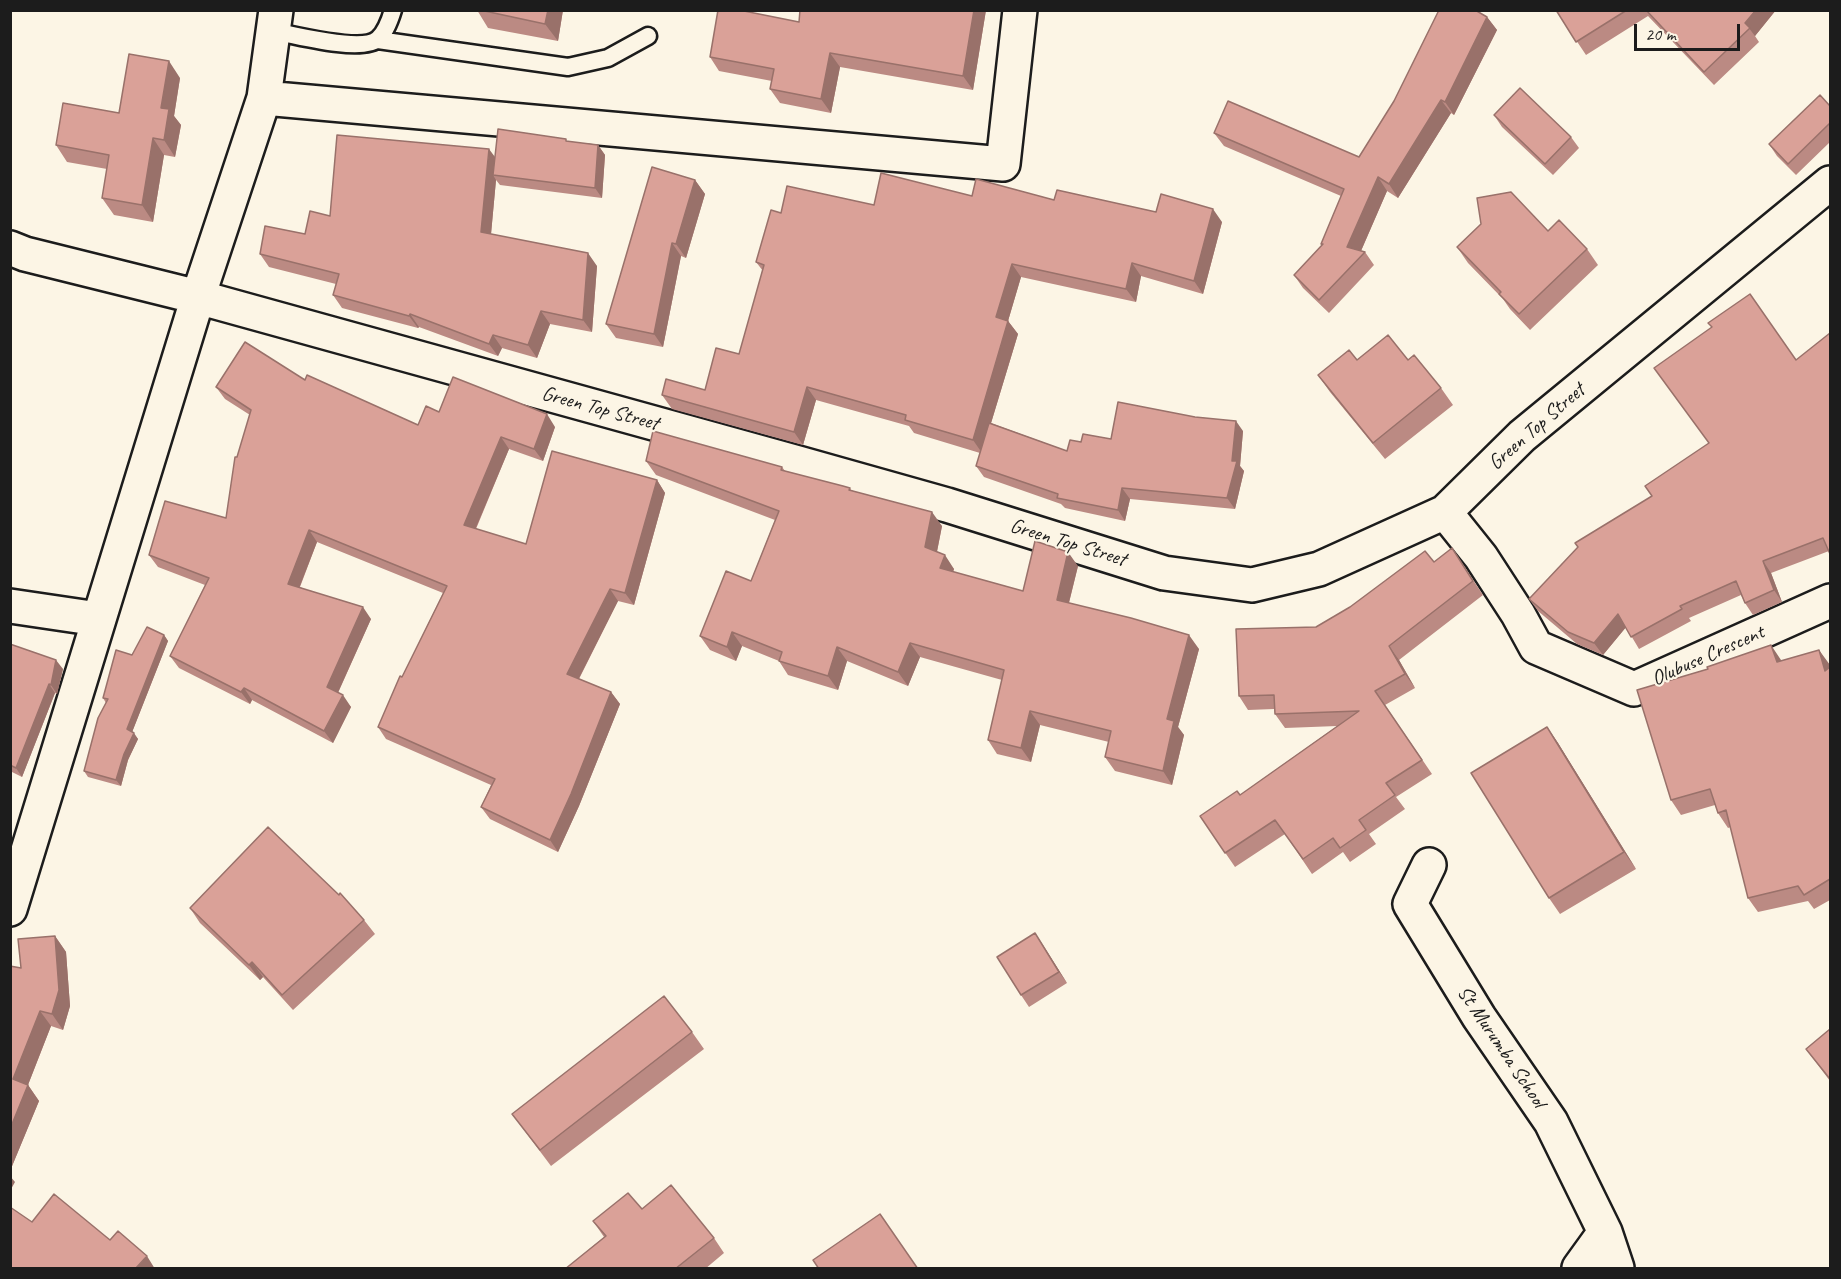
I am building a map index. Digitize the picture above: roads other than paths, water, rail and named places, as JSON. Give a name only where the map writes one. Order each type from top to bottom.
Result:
[{"type":"street","points":[[264,98],[1003,164],[1020,10]]},
{"type":"street","points":[[10,909],[198,297],[264,98],[275,21]]},
{"type":"street","name":"Green Top Street","points":[[10,248],[25,254],[198,297],[935,502],[1164,573],[1252,585],[1319,569],[1445,512],[1522,436],[1830,183]]},
{"type":"street","name":"Olubuse Crescent","points":[[1445,512],[1488,567],[1536,647],[1634,689],[1830,601]]},
{"type":"street","points":[[10,606],[98,619]]},
{"type":"street","name":"St Murumba School","points":[[1429,865],[1410,904],[1479,1017],[1551,1122],[1605,1232],[1617,1269]]},
{"type":"street","points":[[1579,1269],[1605,1232]]},
{"type":"lane","points":[[378,40],[388,26],[393,10]]},
{"type":"lane","points":[[275,21],[324,41],[364,45],[378,40],[568,67],[608,58],[648,36]]}]
